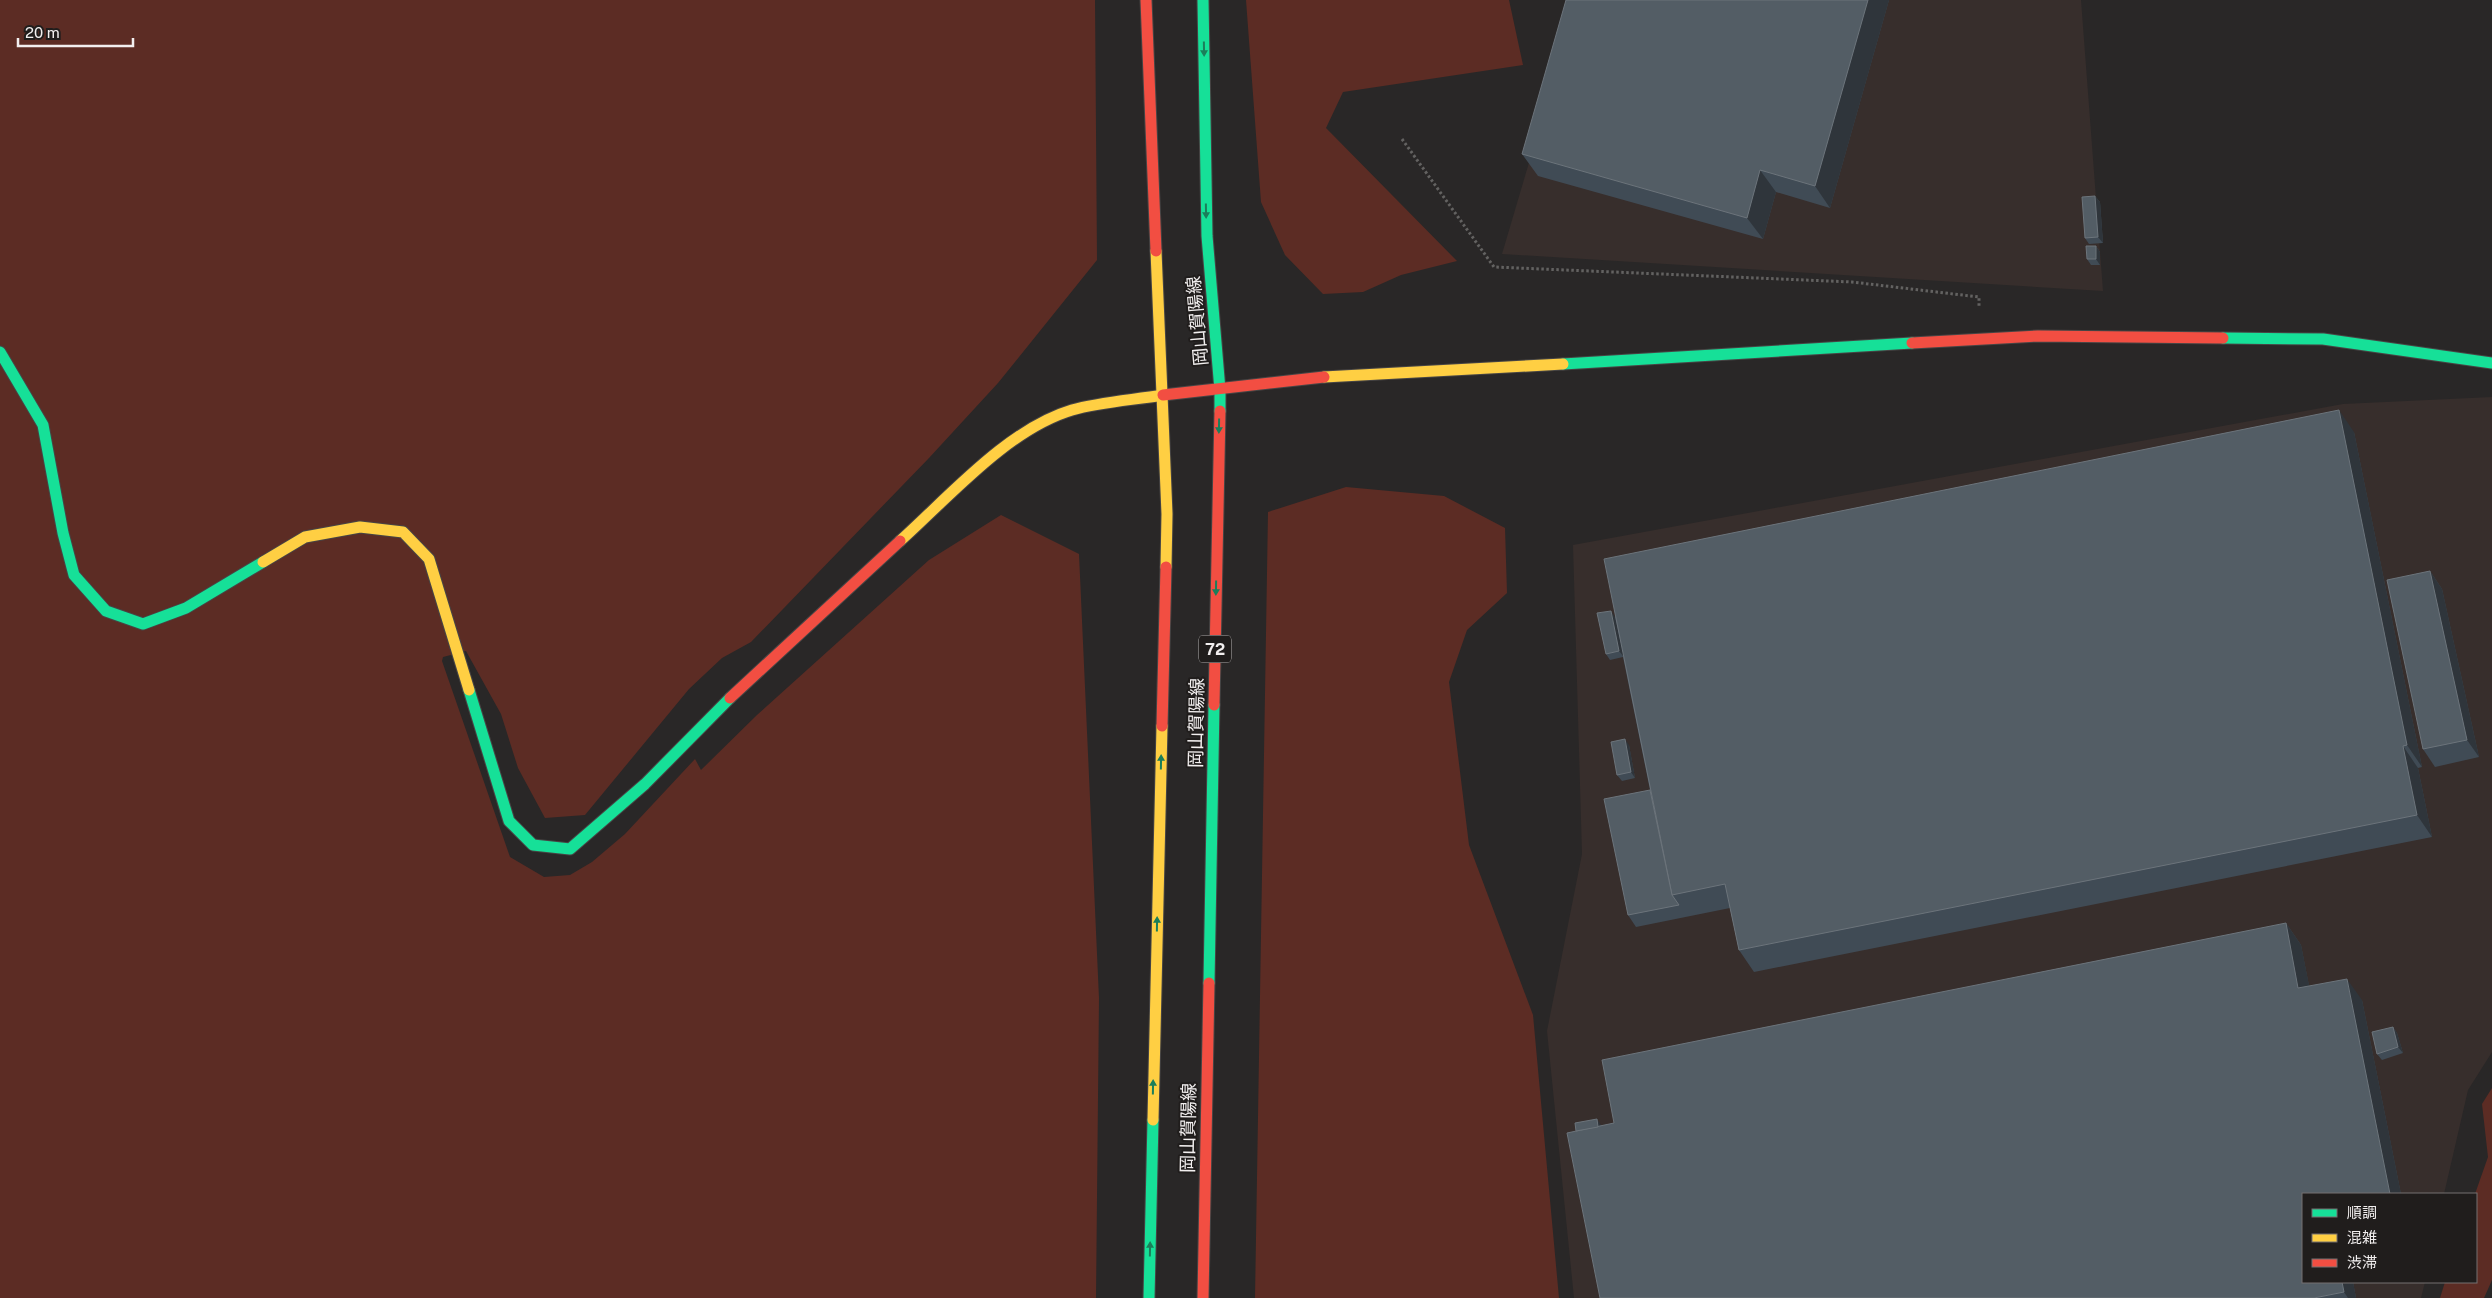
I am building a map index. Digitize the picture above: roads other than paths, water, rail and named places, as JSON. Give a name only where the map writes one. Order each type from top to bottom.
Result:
[{"type":"street","name":"岡山賀陽線","points":[[1146,0],[1167,514],[1148,1298]]},
{"type":"street","name":"岡山賀陽線","points":[[1203,0],[1207,236],[1220,390],[1203,1298]]},
{"type":"street","points":[[0,352],[43,425],[74,575],[106,611],[143,624],[186,608],[305,537],[360,527],[402,532],[429,559],[509,821],[533,845],[570,850],[614,816],[676,756],[714,712],[994,455],[1030,428],[1072,410],[1163,395],[1315,378],[2038,336],[2323,339],[2492,363]]}]
